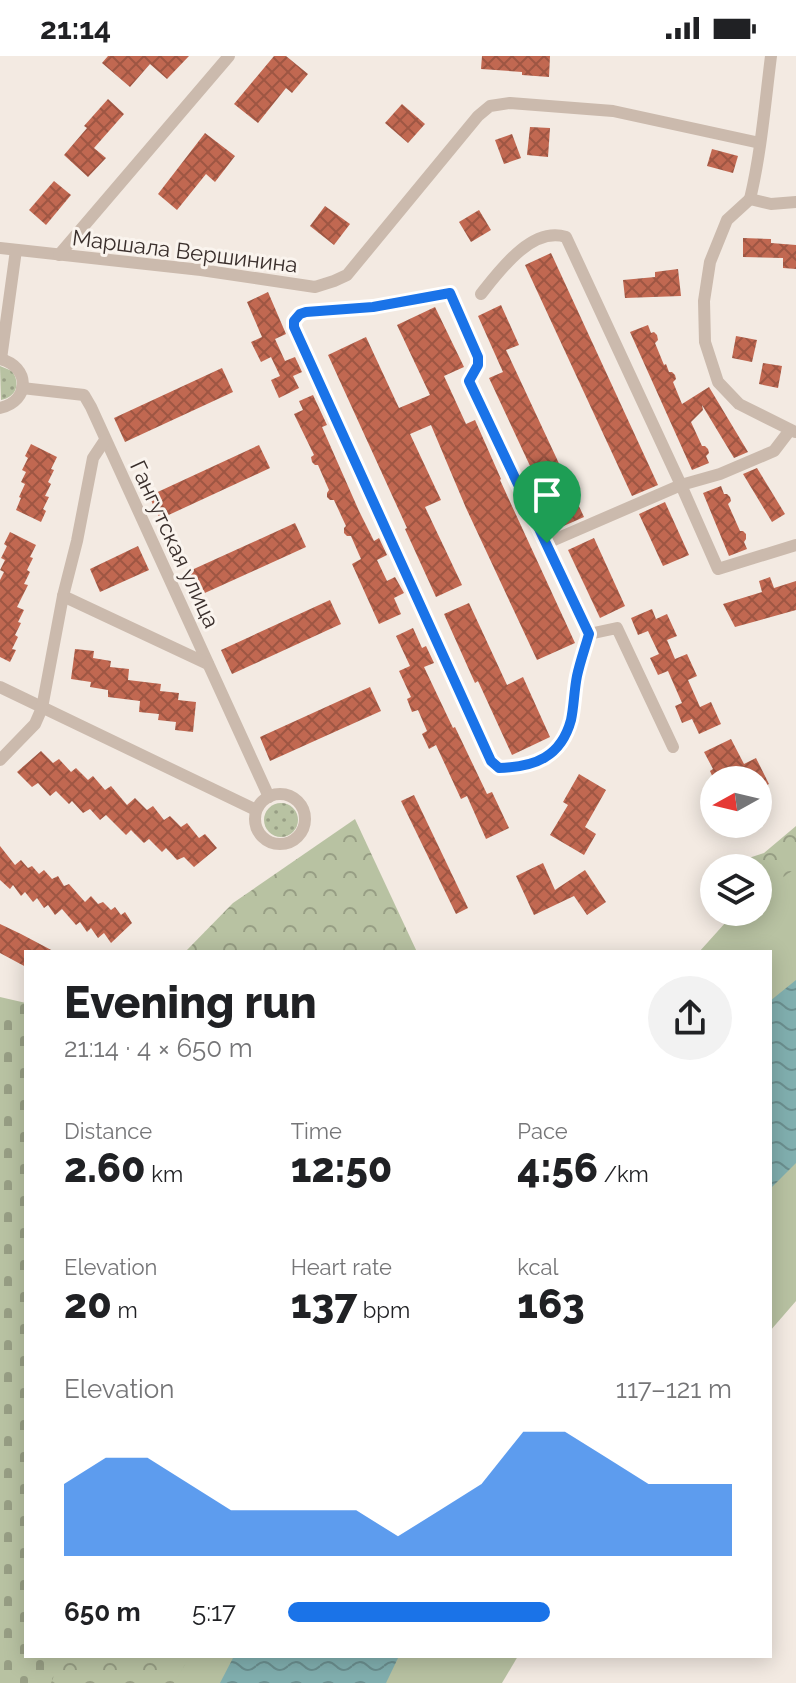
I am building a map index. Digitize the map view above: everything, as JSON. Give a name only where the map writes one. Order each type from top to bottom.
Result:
[{"type":"street","points":[[59,255],[229,56]]},
{"type":"street","points":[[547,543],[681,485],[720,474],[774,451],[793,431],[739,404],[718,382],[705,342],[704,301],[710,262],[727,220],[750,199],[759,163],[771,56]]},
{"type":"street","name":"Маршала Вершинина","points":[[0,248],[201,270],[315,287],[347,275],[478,116],[490,106],[510,103],[613,111],[760,143]]},
{"type":"street","points":[[750,199],[771,204],[796,202]]},
{"type":"street","points":[[481,294],[525,246],[547,235],[566,237],[718,569],[796,545]]},
{"type":"street","points":[[0,408],[15,401],[23,380],[16,366],[0,359],[16,250]]},
{"type":"street","points":[[450,293],[478,357],[478,365],[469,381],[547,543],[589,634],[563,742],[542,761],[516,768],[499,768],[491,761],[307,356],[294,321],[300,314],[373,307],[450,293]]},
{"type":"street","name":"Гангутская улица","points":[[22,388],[84,395],[269,797]]},
{"type":"street","name":"Гангутская улица","points":[[0,760],[35,724],[42,708],[93,458],[105,440]]},
{"type":"street","name":"Гангутская улица","points":[[63,596],[208,664]]},
{"type":"street","points":[[589,634],[617,628],[673,747]]},
{"type":"street","points":[[0,687],[256,810]]},
{"type":"street","points":[[283,794],[302,808],[304,824],[296,839],[281,845],[273,844],[259,834],[256,810],[269,797],[283,794]]},
{"type":"green space","points":[[0,366],[12,371],[16,385],[10,396],[1,400]]},
{"type":"green space","points":[[281,803],[293,808],[298,820],[293,832],[281,837],[269,832],[264,820],[269,808]]},
{"type":"green space","points":[[355,819],[416,950],[187,950],[233,903]]},
{"type":"green space","points":[[796,826],[796,877],[772,889],[772,854],[761,854]]},
{"type":"green space","points":[[796,868],[796,1301],[772,1329],[772,950],[701,950],[722,926],[772,926],[772,885]]},
{"type":"green space","points":[[0,997],[24,1003],[24,1658],[61,1658],[51,1683],[0,1683]]},
{"type":"green space","points":[[0,1148],[24,1658],[210,1658],[197,1683],[0,1683]]},
{"type":"green space","points":[[189,1658],[517,1658],[502,1683],[174,1683]]},
{"type":"water","points":[[796,980],[796,1163],[772,1187],[772,999]]},
{"type":"water","points":[[233,1658],[398,1658],[386,1683],[220,1683]]},
{"type":"building","points":[[108,56],[189,56],[167,79],[150,64],[130,87],[102,63]]},
{"type":"building","points":[[274,56],[286,56],[308,74],[292,93],[286,88],[258,123],[234,104]]},
{"type":"building","points":[[482,56],[550,56],[549,77],[481,69]]},
{"type":"building","points":[[108,99],[124,114],[94,148],[106,158],[88,177],[64,155]]},
{"type":"building","points":[[402,104],[425,124],[408,143],[385,123]]},
{"type":"building","points":[[530,127],[550,128],[548,157],[527,155]]},
{"type":"building","points":[[205,133],[235,156],[215,182],[206,174],[177,210],[158,194]]},
{"type":"building","points":[[512,134],[521,158],[504,164],[495,140]]},
{"type":"building","points":[[712,149],[738,156],[733,173],[707,166]]},
{"type":"building","points":[[54,181],[71,195],[46,225],[29,210]]},
{"type":"building","points":[[325,206],[350,224],[334,245],[310,226]]},
{"type":"building","points":[[479,210],[491,230],[471,242],[459,222]]},
{"type":"building","points":[[743,238],[771,239],[771,243],[796,245],[796,269],[783,268],[783,258],[743,257]]},
{"type":"building","points":[[551,253],[658,485],[632,496],[525,265]]},
{"type":"building","points":[[678,269],[681,296],[625,298],[623,280],[655,277],[655,272]]},
{"type":"building","points":[[268,292],[286,334],[275,339],[285,361],[295,357],[302,372],[293,376],[299,388],[279,398],[271,380],[280,376],[271,357],[261,362],[251,342],[262,337],[247,302]]},
{"type":"building","points":[[501,305],[519,345],[506,350],[584,517],[559,528],[489,378],[503,372],[478,316]]},
{"type":"building","points":[[435,307],[464,367],[444,376],[466,424],[475,420],[575,643],[537,660],[431,425],[410,434],[441,500],[425,507],[462,585],[436,597],[328,355],[366,337],[399,408],[430,395],[397,325]]},
{"type":"building","points":[[648,325],[651,333],[657,335],[655,343],[664,365],[675,375],[673,382],[682,404],[709,387],[748,452],[734,458],[702,405],[703,410],[691,422],[702,446],[708,449],[706,456],[709,463],[692,470],[630,332]]},
{"type":"building","points":[[736,336],[757,340],[752,362],[732,358]]},
{"type":"building","points":[[763,363],[782,366],[778,388],[759,384]]},
{"type":"building","points":[[222,368],[233,392],[125,442],[114,418]]},
{"type":"building","points":[[313,395],[327,425],[322,427],[359,511],[374,541],[379,538],[387,555],[377,560],[387,581],[395,577],[404,593],[394,598],[401,614],[379,624],[352,564],[361,559],[351,536],[344,533],[346,526],[334,500],[327,497],[329,490],[318,465],[312,462],[314,455],[294,414],[303,410],[299,401]]},
{"type":"building","points":[[31,444],[57,457],[51,469],[54,470],[48,482],[51,484],[45,496],[49,497],[41,522],[16,510],[25,484],[21,482],[26,472],[22,470],[28,458],[25,456]]},
{"type":"building","points":[[259,445],[270,468],[160,519],[149,496]]},
{"type":"building","points":[[757,468],[785,514],[772,522],[743,474]]},
{"type":"building","points":[[721,486],[724,494],[730,497],[728,504],[740,531],[746,534],[744,542],[747,549],[729,556],[703,493]]},
{"type":"building","points":[[665,502],[689,555],[663,566],[639,514]]},
{"type":"building","points":[[295,523],[306,547],[196,597],[185,573]]},
{"type":"building","points":[[10,532],[36,545],[24,584],[28,585],[17,607],[24,610],[12,649],[16,650],[10,662],[0,657],[0,580],[4,572],[0,570],[5,560],[1,558],[7,546],[4,544]]},
{"type":"building","points":[[594,538],[625,606],[600,618],[568,550]]},
{"type":"building","points":[[138,546],[149,570],[100,592],[90,569]]},
{"type":"building","points":[[770,577],[774,588],[796,581],[796,610],[735,627],[723,604],[762,592],[759,581]]},
{"type":"building","points":[[330,600],[341,624],[232,674],[221,650]]},
{"type":"building","points":[[469,603],[507,685],[523,677],[550,737],[512,755],[444,614]]},
{"type":"building","points":[[652,609],[656,619],[667,614],[677,636],[667,640],[675,659],[687,654],[697,676],[688,680],[700,707],[711,702],[721,724],[699,734],[692,719],[682,723],[675,706],[682,703],[668,671],[658,675],[650,658],[659,654],[648,631],[638,635],[631,618]]},
{"type":"building","points":[[413,628],[422,648],[426,646],[434,663],[424,667],[453,728],[487,794],[492,792],[509,828],[486,839],[467,796],[461,799],[436,745],[429,749],[422,734],[427,731],[418,710],[412,712],[407,699],[411,697],[399,671],[410,666],[396,636]]},
{"type":"building","points":[[75,649],[94,651],[93,658],[111,661],[110,667],[129,669],[128,680],[161,684],[160,691],[179,693],[178,700],[196,702],[193,732],[175,730],[176,722],[158,720],[159,714],[139,712],[140,701],[108,697],[108,690],[90,687],[91,682],[71,679]]},
{"type":"building","points":[[370,687],[381,711],[270,761],[260,737]]},
{"type":"building","points":[[731,739],[744,764],[756,758],[760,766],[711,766],[704,752]]},
{"type":"building","points":[[41,751],[53,763],[59,759],[71,772],[76,768],[88,780],[93,776],[105,790],[111,786],[127,805],[135,798],[147,810],[153,806],[164,820],[170,816],[181,827],[187,823],[199,838],[205,834],[217,848],[194,867],[184,857],[177,860],[166,848],[162,852],[149,839],[144,843],[131,830],[126,835],[106,815],[100,820],[90,809],[83,813],[72,801],[69,804],[56,791],[50,796],[38,783],[32,787],[17,772]]},
{"type":"building","points":[[579,774],[606,790],[585,827],[596,834],[584,855],[550,835],[568,805],[563,802]]},
{"type":"building","points":[[414,795],[468,908],[456,914],[401,801]]},
{"type":"building","points":[[0,846],[15,865],[21,860],[39,874],[44,870],[52,879],[58,876],[64,886],[69,884],[85,902],[91,896],[98,904],[103,902],[111,910],[115,907],[121,915],[125,912],[132,923],[111,943],[104,933],[98,938],[91,928],[87,932],[80,922],[76,925],[62,909],[55,915],[48,905],[44,908],[37,898],[33,902],[25,892],[21,896],[13,885],[10,889],[0,880]]},
{"type":"building","points":[[543,863],[555,890],[585,870],[606,902],[587,915],[574,896],[534,915],[516,876]]},
{"type":"building","points":[[0,924],[51,950],[24,950],[24,966],[0,953]]},
{"type":"route","points":[[450,293],[478,357],[478,365],[469,381],[547,543],[589,634],[563,742],[542,761],[516,768],[499,768],[491,761],[294,327],[294,321],[300,314],[373,307],[450,293]]}]
